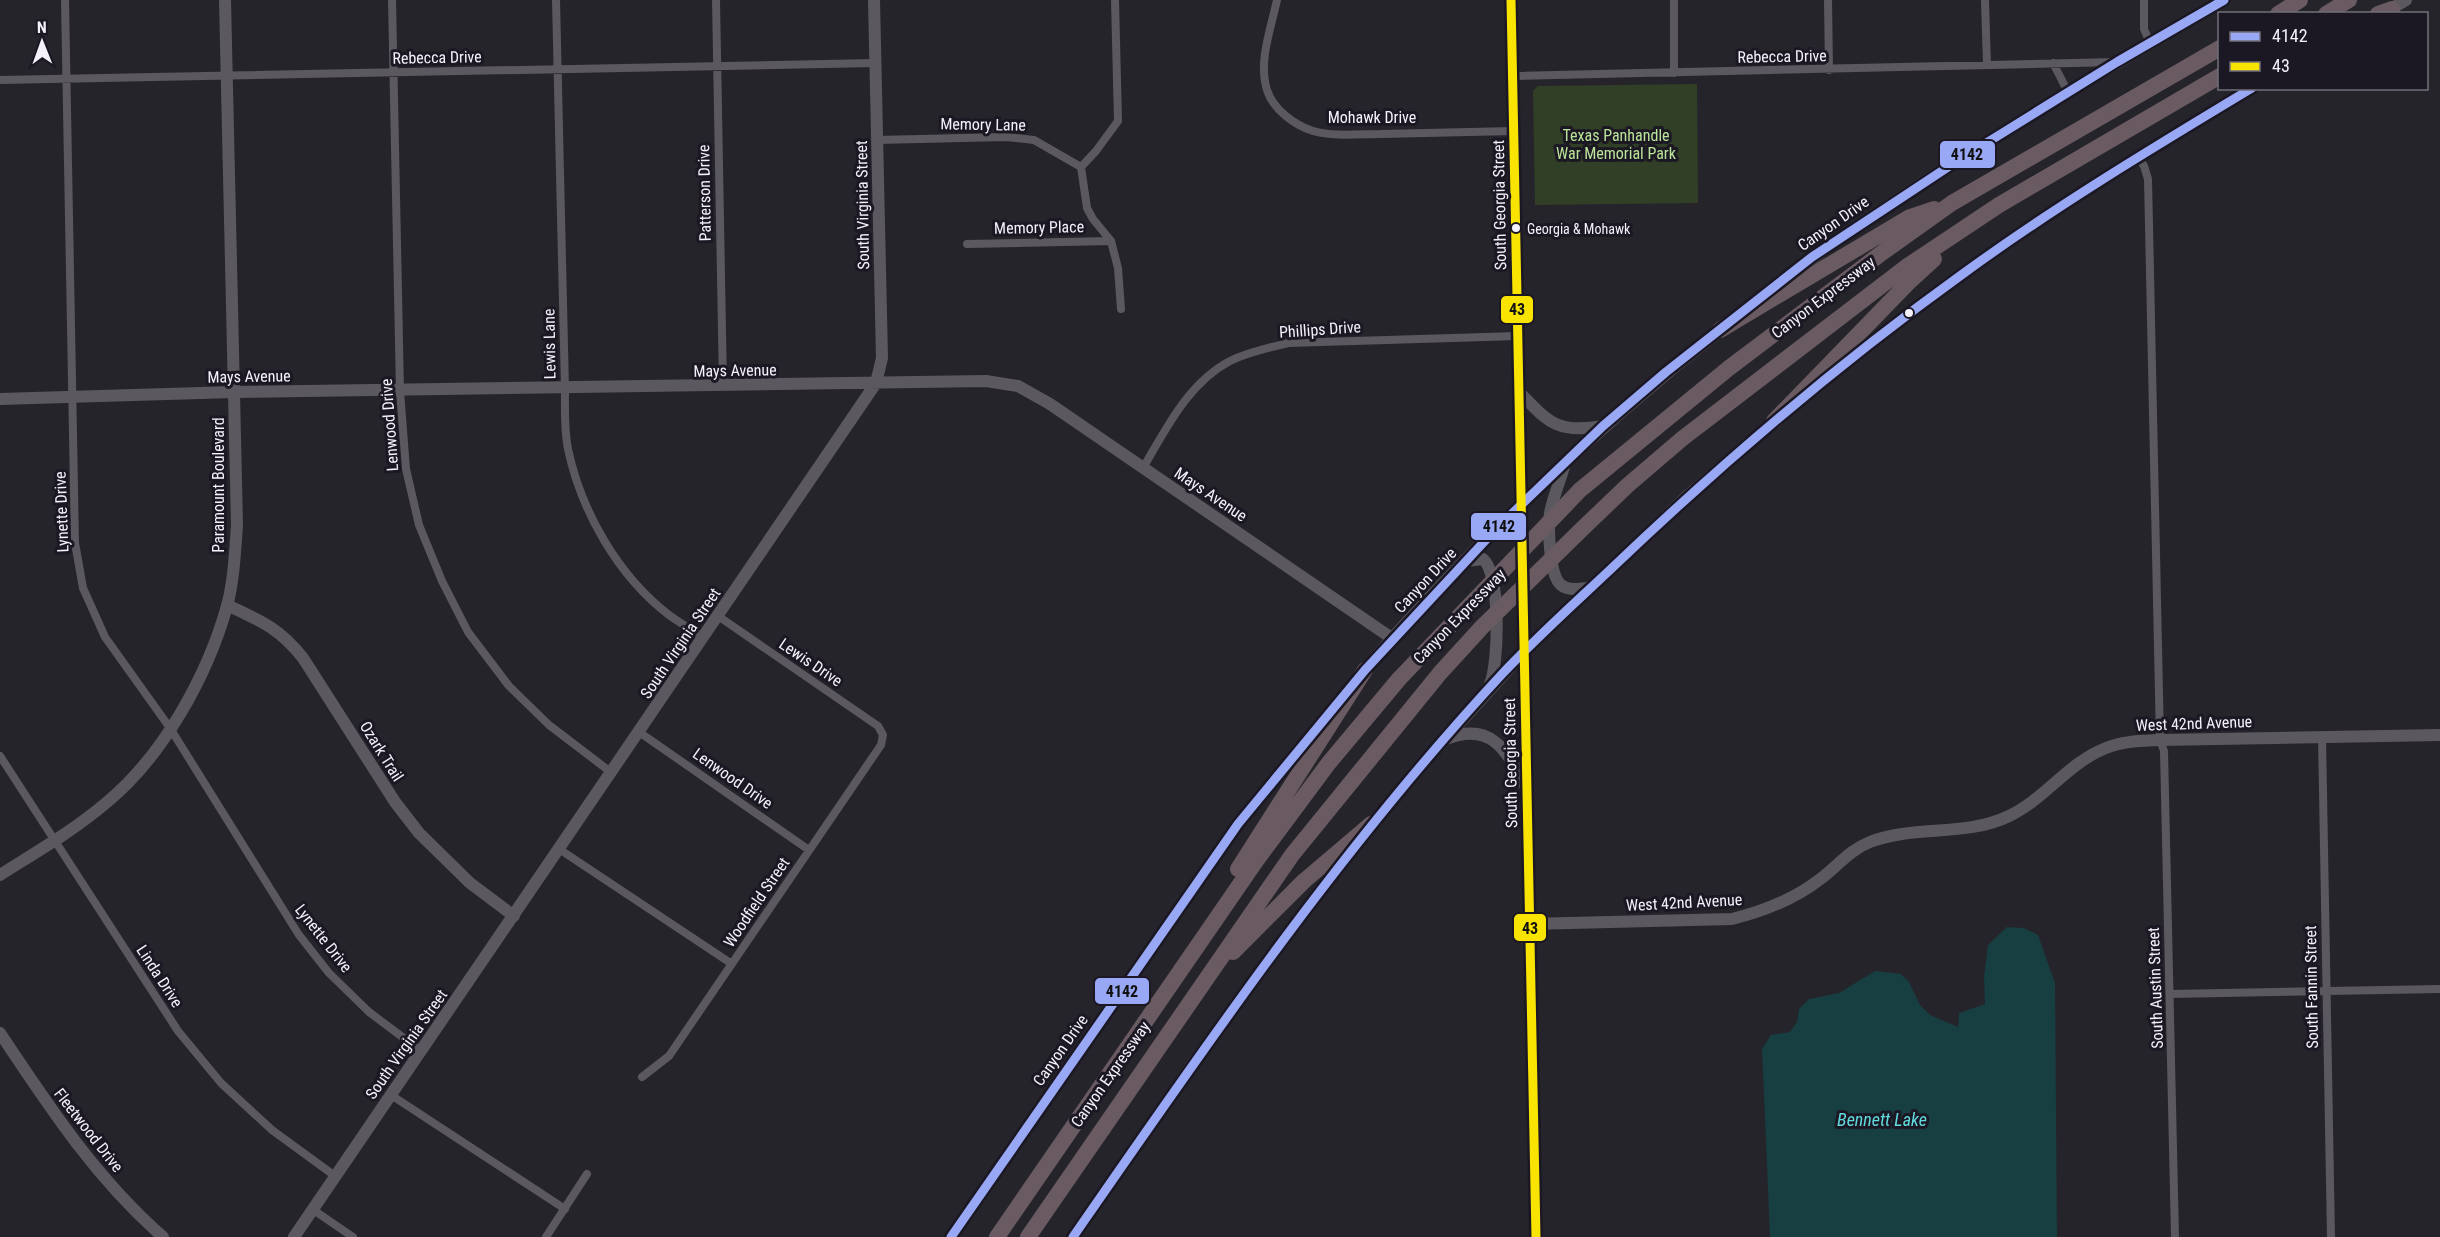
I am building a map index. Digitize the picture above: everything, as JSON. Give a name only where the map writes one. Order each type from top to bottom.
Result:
[{"type":"highway","points":[[2281,12],[2300,0]]},
{"type":"highway","points":[[2329,12],[2349,0]]},
{"type":"highway","name":"Canyon Expressway","points":[[997,1237],[1256,861],[1328,764],[1399,679],[1580,490],[1729,368],[1952,203],[2218,49]]},
{"type":"highway","name":"Canyon Expressway","points":[[1028,1237],[1292,855],[1440,673],[1482,627],[1582,529],[1628,485],[1683,438],[1906,267],[2081,156],[2218,77]]},
{"type":"highway","points":[[1720,330],[1910,217],[1952,203]]},
{"type":"highway","points":[[1774,421],[1910,281],[1974,222]]},
{"type":"highway","points":[[1200,942],[1211,914],[1365,670]]},
{"type":"highway","points":[[1207,978],[1304,881],[1371,824]]},
{"type":"highway","points":[[1042,1237],[1084,1156]]},
{"type":"highway","points":[[988,1237],[1046,1167]]},
{"type":"main road","name":"Paramount Boulevard","points":[[0,875],[82,822],[130,781],[151,758],[204,669],[227,605],[237,525],[225,0]]},
{"type":"main road","name":"South Virginia Street","points":[[294,1237],[876,383],[882,358],[874,0]]},
{"type":"main road","name":"South Georgia Street","points":[[1511,0],[1536,1237]]},
{"type":"main road","name":"Canyon Drive","points":[[951,1237],[1238,824],[1365,670],[1466,561],[1565,462],[1666,372],[1812,257],[1871,216],[2068,92],[2224,0]]},
{"type":"main road","points":[[1073,1237],[1196,1059],[1371,824],[1524,652],[1686,497],[1823,380],[1965,272],[2138,157],[2250,90]]},
{"type":"main road","name":"Mays Avenue","points":[[0,399],[986,381],[1018,386],[1050,404],[1394,639]]},
{"type":"main road","points":[[1519,392],[1539,412],[1562,428],[1582,430],[1603,426]]},
{"type":"main road","points":[[1565,462],[1550,511],[1553,566],[1560,585],[1567,588],[1593,587]]},
{"type":"main road","points":[[1466,561],[1479,558],[1490,566],[1496,603],[1497,654],[1494,675],[1486,693]]},
{"type":"main road","name":"Ozark Trail","points":[[227,605],[269,624],[288,639],[303,658],[395,802],[419,833],[470,883],[514,916]]},
{"type":"main road","points":[[1445,739],[1460,733],[1475,733],[1491,738],[1503,747],[1527,787]]},
{"type":"main road","name":"West 42nd Avenue","points":[[1529,924],[1732,919],[1764,911],[1796,896],[1820,879],[1847,854],[1867,843],[1891,834],[1960,828],[2007,817],[2026,806],[2093,754],[2124,743],[2160,740],[2440,735]]},
{"type":"main road","name":"Fleetwood Drive","points":[[0,1033],[67,1133],[132,1210],[163,1237]]},
{"type":"street","name":"Lynette Drive","points":[[65,0],[75,543],[83,588],[105,637],[170,728],[299,935],[329,973],[369,1012],[422,1051]]},
{"type":"street","name":"Lenwood Drive","points":[[392,0],[400,391],[406,469],[419,525],[442,581],[468,632],[509,686],[549,725],[612,773]]},
{"type":"street","name":"Lewis Lane","points":[[556,0],[564,389],[568,447],[577,480],[602,537],[622,566],[644,592],[669,614],[704,638]]},
{"type":"street","name":"Patterson Drive","points":[[716,0],[723,386]]},
{"type":"street","points":[[1114,0],[1118,121],[1081,167],[1087,208],[1111,241],[1118,268],[1121,309]]},
{"type":"street","name":"Mohawk Drive","points":[[1277,0],[1264,61],[1264,78],[1268,92],[1276,106],[1301,126],[1315,132],[1345,134],[1514,131]]},
{"type":"street","points":[[1674,0],[1674,73]]},
{"type":"street","points":[[1828,0],[1829,70]]},
{"type":"street","points":[[1985,0],[1986,65]]},
{"type":"street","points":[[2144,0],[2144,29],[2150,43]]},
{"type":"street","name":"Rebecca Drive","points":[[1513,76],[2117,62]]},
{"type":"street","name":"Rebecca Drive","points":[[0,80],[876,63]]},
{"type":"street","points":[[2053,63],[2068,92]]},
{"type":"street","name":"Memory Lane","points":[[877,140],[1006,137],[1034,140],[1081,167]]},
{"type":"street","name":"South Austin Street","points":[[2138,157],[2148,178],[2160,740],[2164,752],[2175,1237]]},
{"type":"street","name":"Memory Place","points":[[967,244],[1111,241]]},
{"type":"street","name":"Phillips Drive","points":[[1143,468],[1185,400],[1217,370],[1254,351],[1288,343],[1518,336]]},
{"type":"street","name":"Lewis Drive","points":[[718,616],[878,726],[883,735]]},
{"type":"street","name":"Lenwood Drive","points":[[639,732],[809,850]]},
{"type":"street","name":"Woodfield Street","points":[[642,1077],[669,1056],[881,745],[883,735]]},
{"type":"street","name":"South Fannin Street","points":[[2322,736],[2331,1237]]},
{"type":"street","name":"Linda Drive","points":[[0,756],[178,1031],[221,1083],[272,1131],[334,1176]]},
{"type":"street","points":[[559,849],[732,964]]},
{"type":"street","points":[[2170,994],[2440,989]]},
{"type":"street","points":[[391,1095],[565,1209]]},
{"type":"street","points":[[546,1237],[587,1174]]},
{"type":"street","points":[[312,1209],[352,1237]]},
{"type":"green space","name":"Texas Panhandle War Memorial Park","points":[[1697,84],[1698,203],[1535,205],[1533,91],[1538,86]]},
{"type":"water","name":"Bennett Lake","points":[[2007,927],[2024,928],[2038,935],[2055,983],[2057,1237],[1770,1237],[1762,1049],[1771,1035],[1790,1032],[1797,1022],[1799,1009],[1809,999],[1839,993],[1875,971],[1901,974],[1909,982],[1920,1005],[1930,1015],[1958,1027],[1959,1013],[1985,1004],[1984,977],[1988,945]]},
{"type":"transit line","name":"43","points":[[1511,0],[1536,1237]]},
{"type":"transit line","name":"4142","points":[[951,1237],[1238,824],[1365,670],[1495,530],[1603,426],[1666,372],[1812,257],[1954,163],[2117,62],[2224,0]]},
{"type":"transit line","name":"4142","points":[[1073,1237],[1226,1018],[1332,876],[1444,739],[1530,646],[1696,490],[1872,342],[2034,224],[2249,90]]},
{"type":"place","name":"Georgia & Mohawk","points":[[1516,228]]}]
